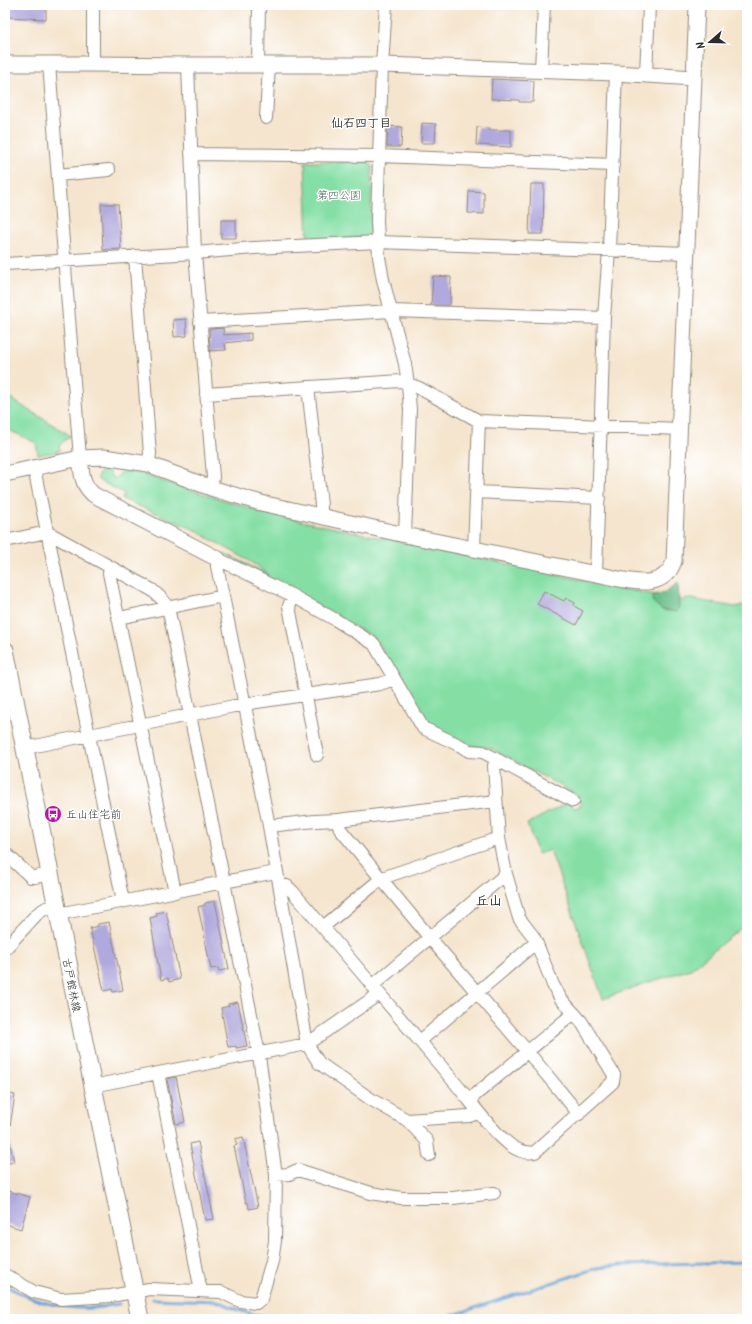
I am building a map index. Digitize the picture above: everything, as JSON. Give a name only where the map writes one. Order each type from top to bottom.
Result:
[{"type":"main road","name":"古戸館林線","points":[[5,650],[140,1319]]},
{"type":"street","points":[[93,5],[93,64]]},
{"type":"street","points":[[259,5],[264,65],[266,118]]},
{"type":"street","points":[[386,5],[382,65],[377,221],[379,257],[405,364],[408,384],[410,441],[405,535]]},
{"type":"street","points":[[541,70],[544,5]]},
{"type":"street","points":[[5,474],[80,458],[104,457],[148,464],[211,488],[261,503],[321,517],[596,574],[647,582],[660,579],[669,572],[674,561],[697,5]]},
{"type":"street","points":[[646,74],[649,6]]},
{"type":"street","points":[[5,64],[382,65],[646,74],[694,78]]},
{"type":"street","points":[[49,64],[80,458],[83,482],[87,489],[94,495],[293,596],[336,620],[374,644],[423,728],[461,746],[469,752],[483,752],[573,801]]},
{"type":"street","points":[[188,65],[195,253],[213,477],[211,488]]},
{"type":"street","points":[[596,574],[604,318],[609,250],[616,73]]},
{"type":"street","points":[[191,154],[379,156],[613,165]]},
{"type":"street","points":[[58,175],[108,170]]},
{"type":"street","points":[[5,264],[195,253],[254,248],[378,242],[687,253]]},
{"type":"street","points":[[135,256],[150,454],[148,464]]},
{"type":"street","points":[[200,322],[392,310],[604,318]]},
{"type":"street","points":[[206,394],[401,381],[419,388],[479,421],[680,429]]},
{"type":"street","points":[[308,387],[321,517]]},
{"type":"street","points":[[474,549],[479,421]]},
{"type":"street","points":[[34,468],[123,901]]},
{"type":"street","points":[[477,492],[599,498]]},
{"type":"street","points":[[5,541],[47,532],[152,590],[168,607],[259,1053],[276,1175],[275,1241],[272,1261],[261,1299],[256,1303],[240,1301],[220,1292],[149,1289],[111,1296],[61,1299],[34,1292],[5,1276]]},
{"type":"street","points":[[218,558],[217,566],[269,826],[307,1044],[319,1064],[372,1100],[407,1120],[427,1141],[429,1155]]},
{"type":"street","points":[[112,568],[110,573],[175,892]]},
{"type":"street","points":[[119,618],[223,596]]},
{"type":"street","points":[[293,596],[289,606],[317,755]]},
{"type":"street","points":[[25,748],[244,704],[380,684],[394,679]]},
{"type":"street","points":[[5,949],[37,914],[46,908],[57,910],[123,901],[224,882],[278,878],[287,886],[323,927],[420,1041],[478,1113],[512,1146],[528,1154],[535,1152],[613,1082],[614,1075],[582,1021],[561,999],[553,986],[533,936],[519,918],[506,874],[499,838],[494,766],[496,760]]},
{"type":"street","points":[[269,826],[338,820],[496,801]]},
{"type":"street","points":[[338,820],[340,828],[430,938],[579,1114]]},
{"type":"street","points":[[323,927],[382,878],[499,838]]},
{"type":"street","points":[[5,853],[31,876],[35,877],[50,874]]},
{"type":"street","points":[[92,1086],[307,1044],[376,990],[430,938],[506,874]]},
{"type":"street","points":[[420,1041],[477,992],[537,944]]},
{"type":"street","points":[[469,1100],[574,1013]]},
{"type":"street","points":[[158,1073],[201,1291]]},
{"type":"street","points":[[407,1120],[469,1116],[478,1113]]},
{"type":"street","points":[[276,1175],[288,1174],[298,1170],[371,1193],[401,1198],[453,1198],[494,1193]]},
{"type":"green space","name":"第四公園","points":[[305,162],[369,162],[372,166],[371,231],[369,237],[308,241]]},
{"type":"green space","points":[[5,394],[71,436],[59,446],[60,451],[38,455],[36,443],[5,428]]},
{"type":"green space","points":[[124,469],[269,514],[644,593],[676,598],[684,601],[686,598],[735,607],[747,604],[747,923],[691,969],[646,983],[603,999],[550,850],[538,854],[527,824],[559,807],[570,803],[574,808],[581,806],[579,800],[572,792],[488,747],[471,746],[427,725],[375,638],[224,553],[269,575],[255,564],[198,531],[122,499],[124,493],[98,480],[98,475],[103,470],[109,471],[112,478],[116,478]]},
{"type":"green space","points":[[678,583],[679,606],[677,612],[662,610],[652,601],[654,595],[665,592]]},
{"type":"building","points":[[5,5],[46,5],[46,19],[5,17]]},
{"type":"building","points":[[492,79],[534,81],[533,102],[491,99]]},
{"type":"building","points":[[422,123],[436,124],[435,143],[421,143]]},
{"type":"building","points":[[388,126],[402,127],[401,147],[387,147]]},
{"type":"building","points":[[477,127],[488,128],[488,130],[511,130],[511,147],[476,145]]},
{"type":"building","points":[[531,184],[544,184],[543,234],[529,234]]},
{"type":"building","points":[[469,191],[484,192],[484,214],[468,213]]},
{"type":"building","points":[[101,204],[118,204],[121,249],[103,250]]},
{"type":"building","points":[[221,220],[236,220],[236,238],[221,238]]},
{"type":"building","points":[[433,276],[451,277],[450,305],[431,305]]},
{"type":"building","points":[[186,319],[187,336],[174,337],[173,320]]},
{"type":"building","points":[[223,328],[224,335],[251,333],[251,340],[225,343],[226,350],[210,351],[209,329]]},
{"type":"building","points":[[544,591],[564,601],[566,598],[575,603],[574,606],[583,611],[576,625],[537,604]]},
{"type":"building","points":[[215,901],[229,969],[219,971],[218,968],[211,969],[198,907],[205,905],[205,903]]},
{"type":"building","points":[[166,911],[180,979],[169,982],[168,978],[161,980],[150,918],[157,916],[156,913]]},
{"type":"building","points":[[109,922],[123,990],[113,992],[112,989],[104,991],[90,928],[98,926],[98,924]]},
{"type":"building","points":[[238,1002],[247,1046],[236,1048],[236,1046],[228,1047],[221,1008],[229,1006],[228,1004]]},
{"type":"building","points":[[176,1077],[185,1122],[176,1124],[167,1079]]},
{"type":"building","points":[[5,1093],[15,1095],[10,1126],[5,1126]]},
{"type":"building","points":[[8,1135],[14,1162],[5,1164],[5,1136]]},
{"type":"building","points":[[243,1137],[258,1207],[249,1209],[248,1203],[246,1203],[234,1146],[237,1145],[235,1139]]},
{"type":"building","points":[[198,1142],[214,1219],[205,1220],[190,1144]]},
{"type":"building","points":[[5,1190],[30,1197],[21,1229],[5,1224]]},
{"type":"waterway","points":[[441,1319],[597,1268],[621,1265],[747,1262]]},
{"type":"waterway","points":[[5,1285],[36,1300],[57,1305],[80,1308],[98,1308],[119,1304]]},
{"type":"waterway","points":[[153,1299],[217,1301],[241,1311],[272,1319]]},
{"type":"place","name":"丘山住宅前","points":[[53,814]]},
{"type":"district","name":"仙石四丁目","points":[[361,123]]},
{"type":"district","name":"丘山","points":[[489,900]]}]
